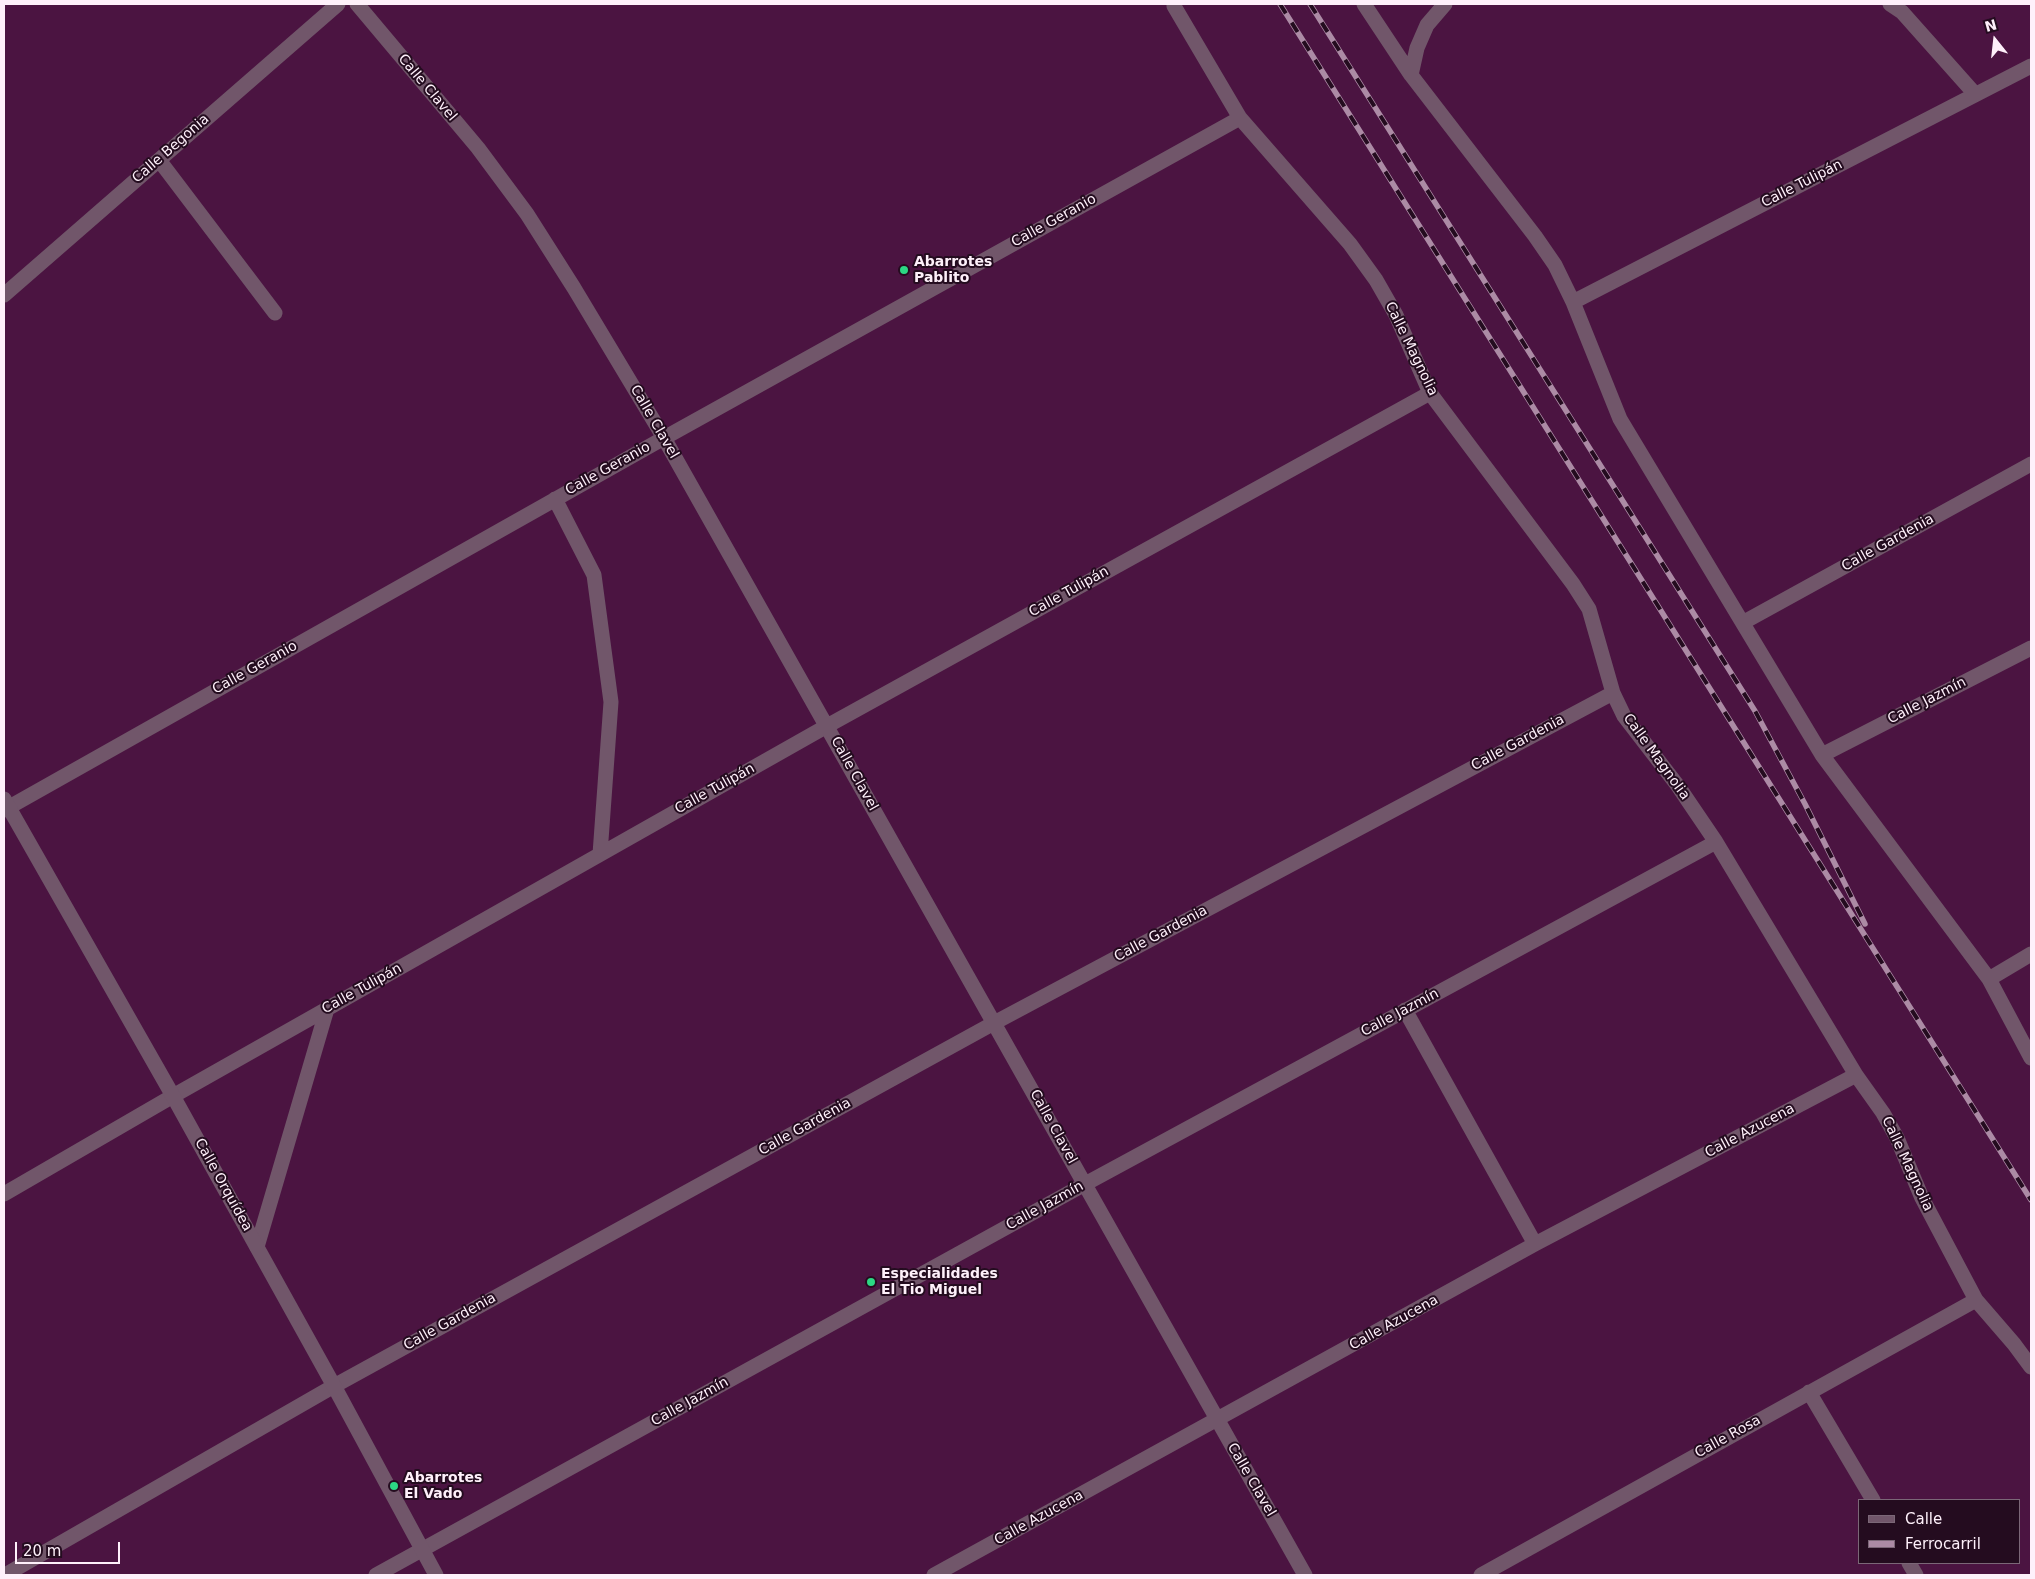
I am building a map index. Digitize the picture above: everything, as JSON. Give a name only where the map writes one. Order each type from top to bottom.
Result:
[{"type":"street","name":"Calle Begonia","points":[[4,295],[338,4]]},
{"type":"street","name":"Calle Clavel","points":[[357,4],[478,148],[527,214],[664,438],[1305,1575]]},
{"type":"street","points":[[1364,4],[1411,75],[1536,236],[1554,265],[1572,302],[1620,419],[1744,622],[1822,755],[1989,978],[2031,1058]]},
{"type":"street","points":[[1411,75],[1417,48],[1427,25],[1445,4]]},
{"type":"street","points":[[1890,4],[1902,12],[1975,94]]},
{"type":"street","name":"Calle Magnolia","points":[[1174,6],[1240,118],[1350,244],[1376,280],[1396,315],[1430,393],[1573,584],[1589,609],[1613,693],[1624,716],[1678,786],[1716,842],[1856,1075],[1883,1113],[1892,1129],[1922,1198],[1976,1300],[2031,1367]]},
{"type":"street","name":"Calle Tulipán","points":[[1572,302],[2031,66]]},
{"type":"street","name":"Calle Geranio","points":[[6,805],[1240,118]]},
{"type":"street","points":[[159,160],[275,313]]},
{"type":"street","name":"Calle Tulipán","points":[[4,1194],[173,1096],[827,726],[1430,393]]},
{"type":"street","name":"Calle Gardenia","points":[[1744,622],[2031,464]]},
{"type":"street","points":[[555,500],[594,575],[612,702],[600,854]]},
{"type":"street","name":"Calle Jazmín","points":[[1822,755],[2031,648]]},
{"type":"street","name":"Calle Gardenia","points":[[5,1575],[334,1386],[994,1023],[1613,693]]},
{"type":"street","name":"Calle Orquídea","points":[[6,805],[173,1096],[334,1386],[436,1575]]},
{"type":"street","name":"Calle Jazmín","points":[[376,1575],[1085,1184],[1716,842]]},
{"type":"street","points":[[1989,978],[2031,954]]},
{"type":"street","points":[[257,1247],[327,1009]]},
{"type":"street","points":[[1405,1010],[1535,1244]]},
{"type":"street","name":"Calle Azucena","points":[[934,1575],[1535,1244],[1856,1075]]},
{"type":"street","name":"Calle Rosa","points":[[1481,1575],[1976,1300]]},
{"type":"street","points":[[1810,1392],[1872,1499]]},
{"type":"street","points":[[1910,1564],[1916,1575]]},
{"type":"railway","points":[[1280,4],[2031,1200]]},
{"type":"railway","points":[[1310,4],[1755,711],[1805,804],[1865,924]]},
{"type":"place","name":"Abarrotes Pablito","points":[[904,270]]},
{"type":"place","name":"Especialidades El Tio Miguel","points":[[871,1282]]},
{"type":"place","name":"Abarrotes El Vado","points":[[394,1486]]}]
